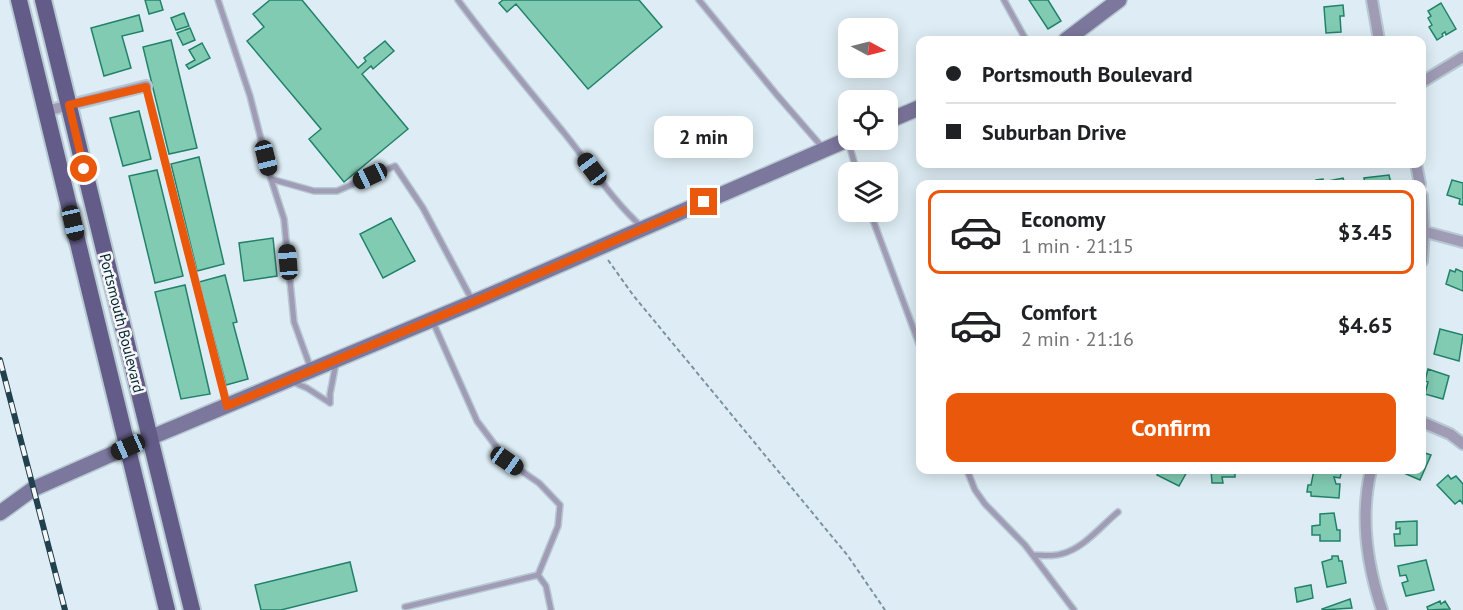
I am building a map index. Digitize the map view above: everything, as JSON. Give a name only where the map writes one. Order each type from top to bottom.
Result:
[{"type":"main road","name":"Portsmouth Boulevard","points":[[19,0],[167,610]]},
{"type":"main road","name":"Portsmouth Boulevard","points":[[44,0],[192,610]]},
{"type":"main road","points":[[1071,36],[1119,0]]},
{"type":"main road","points":[[898,117],[916,109]]},
{"type":"main road","points":[[0,513],[33,489],[128,447],[337,361],[838,143]]},
{"type":"street","points":[[1372,0],[1378,36]]},
{"type":"street","points":[[1426,80],[1463,57]]},
{"type":"street","points":[[46,111],[146,87]]},
{"type":"street","points":[[1426,233],[1463,242]]},
{"type":"street","points":[[1426,424],[1450,434],[1463,444]]},
{"type":"street","points":[[1370,474],[1366,495],[1367,542],[1371,571],[1382,610]]},
{"type":"lane","points":[[218,0],[250,96],[271,179],[284,219],[294,322],[312,371]]},
{"type":"lane","points":[[458,0],[618,203],[643,228]]},
{"type":"lane","points":[[699,0],[825,149]]},
{"type":"lane","points":[[1004,0],[1024,36]]},
{"type":"lane","points":[[146,87],[227,406]]},
{"type":"lane","points":[[271,179],[314,191],[337,191],[395,166],[423,208],[474,302]]},
{"type":"lane","points":[[874,222],[916,336]]},
{"type":"lane","points":[[432,320],[477,422],[507,461],[539,483],[560,505],[558,526],[538,575]]},
{"type":"lane","points":[[289,381],[307,388],[330,403],[337,361]]},
{"type":"lane","points":[[969,474],[975,490],[985,504],[1013,531],[1074,610]]},
{"type":"lane","points":[[1033,555],[1058,555],[1078,547],[1118,512]]},
{"type":"lane","points":[[405,607],[538,575]]},
{"type":"lane","points":[[538,575],[546,586],[551,610]]},
{"type":"path","points":[[599,248],[633,295],[848,556],[885,610]]},
{"type":"building","points":[[145,0],[160,0],[163,10],[149,14]]},
{"type":"building","points":[[270,0],[302,0],[358,68],[366,61],[364,58],[385,41],[394,51],[373,69],[371,66],[362,74],[408,129],[344,182],[309,139],[321,129],[247,41],[264,27],[253,14]]},
{"type":"building","points":[[503,0],[639,0],[662,27],[588,89],[516,4],[507,12],[499,3]]},
{"type":"building","points":[[1029,0],[1048,0],[1061,21],[1048,29]]},
{"type":"building","points":[[1441,3],[1456,29],[1446,35],[1445,32],[1437,40],[1429,27],[1432,25],[1428,18],[1431,16],[1428,11]]},
{"type":"building","points":[[1343,5],[1344,16],[1340,16],[1341,32],[1326,33],[1324,7]]},
{"type":"building","points":[[184,13],[189,26],[176,30],[171,18]]},
{"type":"building","points":[[139,15],[143,31],[122,36],[131,68],[104,76],[91,28]]},
{"type":"building","points":[[190,28],[195,40],[183,45],[177,33]]},
{"type":"building","points":[[171,40],[197,148],[169,154],[143,47]]},
{"type":"building","points":[[202,43],[210,58],[189,69],[186,65],[195,60],[189,50]]},
{"type":"building","points":[[139,111],[151,159],[123,166],[110,118]]},
{"type":"building","points":[[199,157],[224,264],[197,271],[171,164]]},
{"type":"building","points":[[157,170],[183,276],[155,283],[129,176]]},
{"type":"building","points":[[1389,175],[1390,180],[1364,180],[1364,178]]},
{"type":"building","points":[[1452,180],[1463,183],[1463,205],[1459,204],[1460,199],[1447,195]]},
{"type":"building","points":[[391,218],[415,261],[383,278],[360,234]]},
{"type":"building","points":[[273,238],[277,276],[244,281],[239,243]]},
{"type":"building","points":[[1456,269],[1463,272],[1463,291],[1446,284],[1450,270],[1455,272]]},
{"type":"building","points":[[225,275],[237,322],[233,323],[248,379],[226,385],[199,282]]},
{"type":"building","points":[[185,285],[210,394],[181,399],[155,292]]},
{"type":"building","points":[[1440,329],[1463,335],[1459,361],[1434,354]]},
{"type":"building","points":[[1428,369],[1449,376],[1443,399],[1426,394],[1428,382],[1426,377]]},
{"type":"building","points":[[1426,453],[1431,455],[1426,466]]},
{"type":"building","points":[[1158,474],[1186,474],[1179,486]]},
{"type":"building","points":[[1211,474],[1235,474],[1235,477],[1222,477],[1223,483],[1212,483]]},
{"type":"building","points":[[1313,474],[1341,474],[1340,478],[1334,477],[1336,484],[1340,484],[1339,498],[1311,496],[1311,492],[1307,492],[1308,485],[1311,485]]},
{"type":"building","points":[[1406,474],[1423,474],[1420,480]]},
{"type":"building","points":[[1448,475],[1451,479],[1456,476],[1463,484],[1463,504],[1460,500],[1455,504],[1437,485]]},
{"type":"building","points":[[1334,513],[1337,530],[1340,530],[1340,541],[1320,541],[1320,535],[1312,535],[1312,526],[1320,525],[1320,514]]},
{"type":"building","points":[[1417,521],[1417,545],[1395,546],[1394,534],[1400,534],[1400,528],[1396,529],[1396,522]]},
{"type":"building","points":[[1332,556],[1338,556],[1339,561],[1342,561],[1346,583],[1327,587],[1322,562],[1332,559]]},
{"type":"building","points":[[1426,560],[1434,590],[1406,596],[1402,583],[1408,581],[1406,575],[1400,576],[1398,566]]},
{"type":"building","points":[[350,562],[357,591],[281,610],[261,610],[255,585]]},
{"type":"building","points":[[1311,585],[1313,598],[1297,602],[1295,588]]},
{"type":"building","points":[[1350,599],[1352,608],[1322,610],[1322,609]]},
{"type":"building","points":[[1440,601],[1441,604],[1445,601],[1450,609],[1428,610],[1427,607]]},
{"type":"railway","points":[[0,360],[65,610]]},
{"type":"route","points":[[84,169],[69,105],[146,87],[227,406],[704,202]]}]
